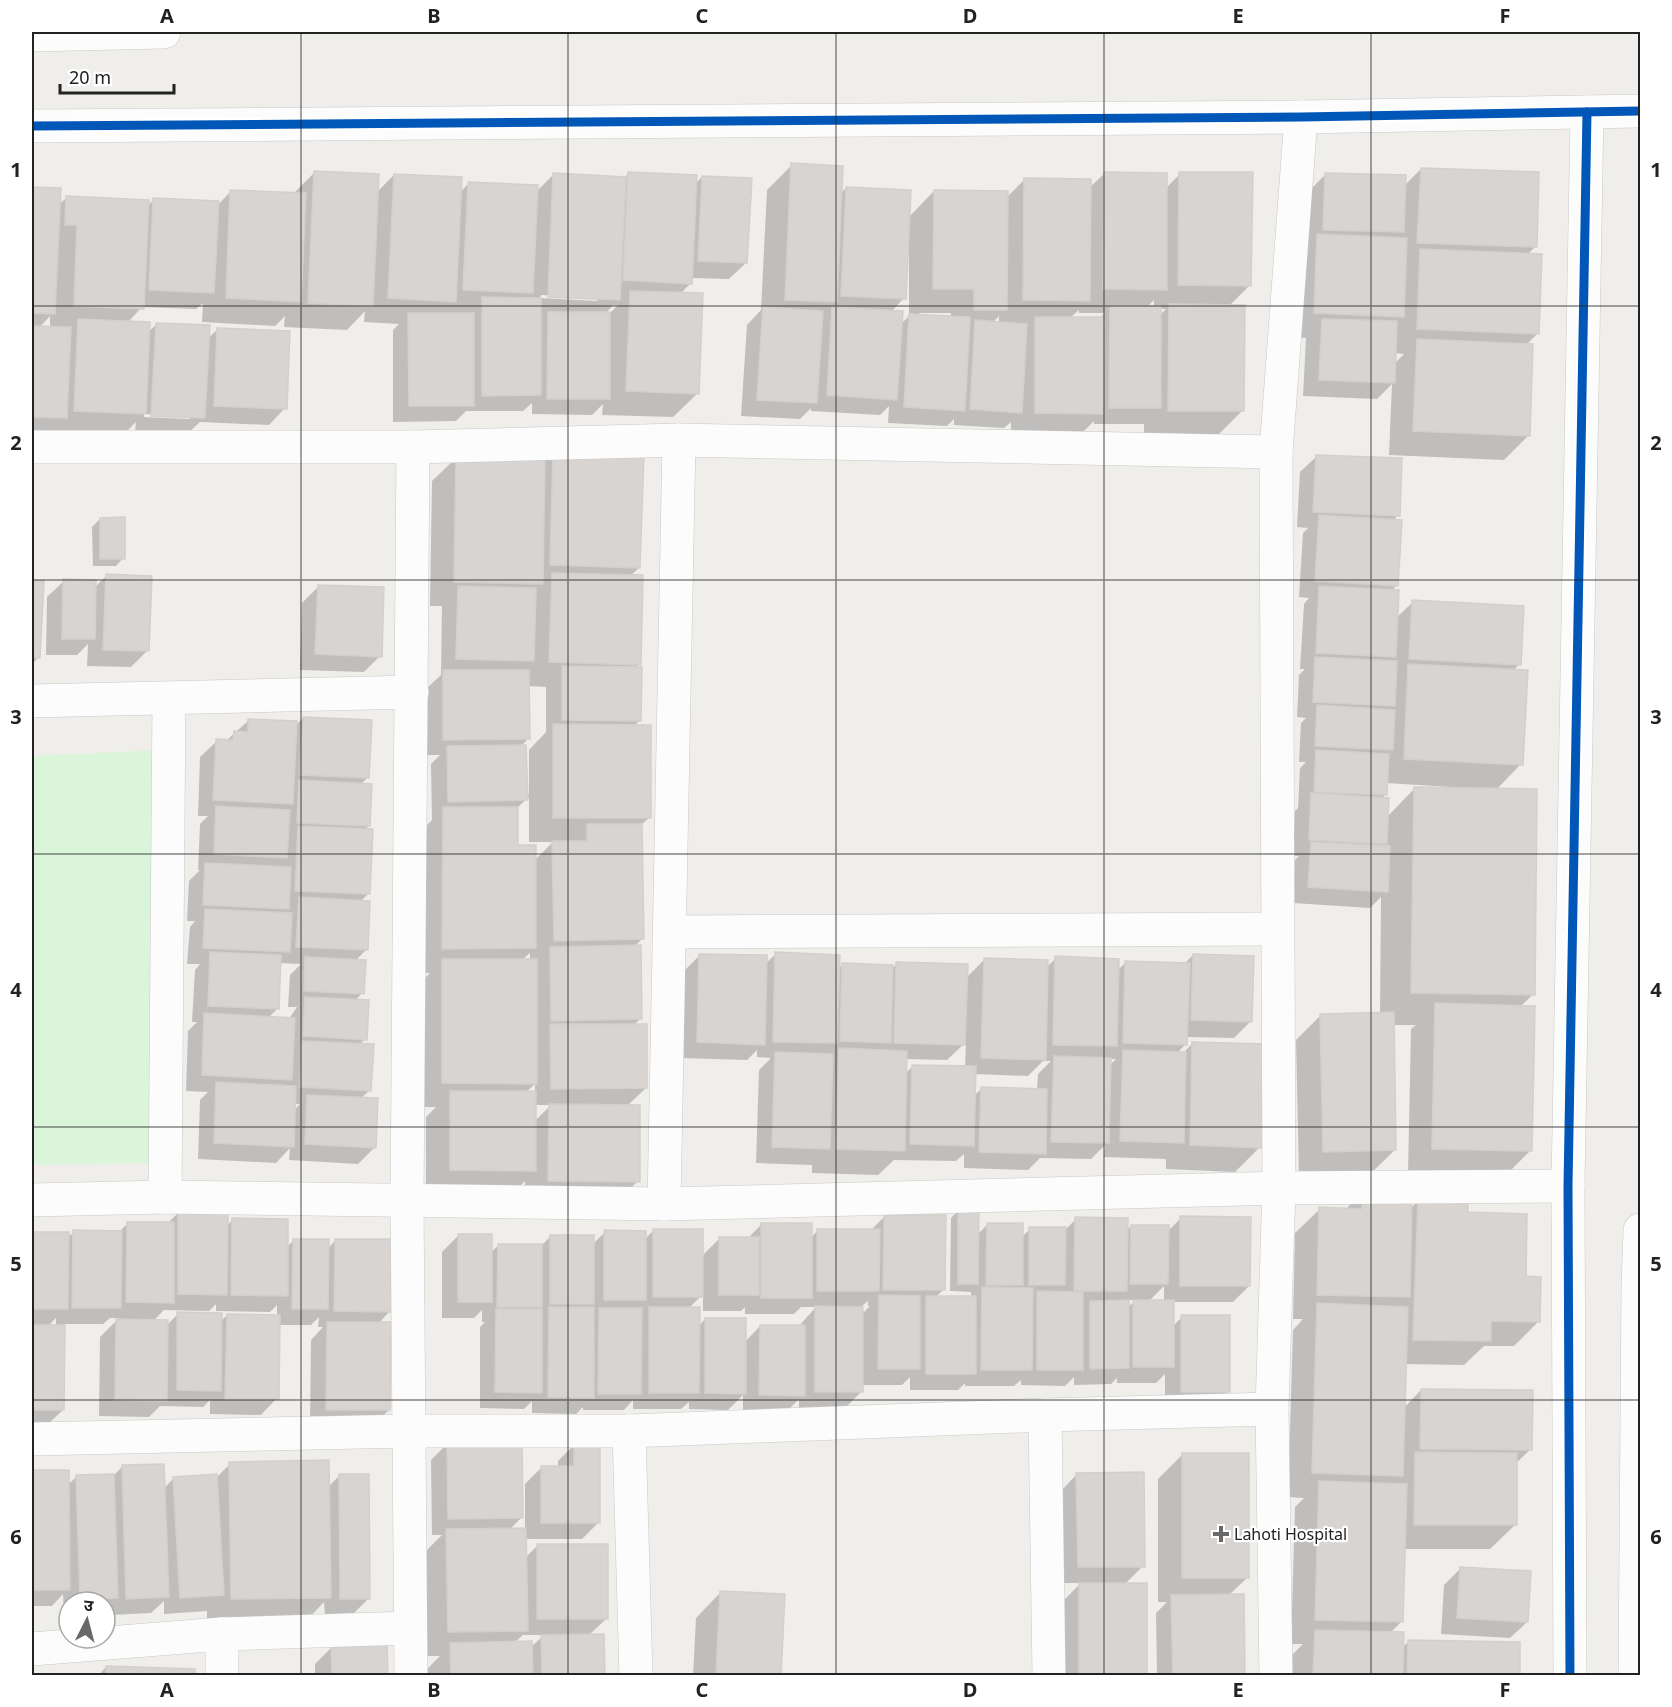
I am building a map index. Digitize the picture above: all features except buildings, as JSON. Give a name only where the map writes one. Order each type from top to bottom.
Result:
[{"type":"street","points":[[32,35],[164,32]]},
{"type":"street","points":[[32,126],[1302,117],[1641,111]]},
{"type":"street","points":[[1570,1676],[1568,1186],[1587,112]]},
{"type":"street","points":[[1276,1676],[1272,1409],[1279,1188],[1276,452],[1302,117]]},
{"type":"street","points":[[32,447],[413,447],[679,440],[1276,452]]},
{"type":"street","points":[[664,1204],[679,440]]},
{"type":"street","points":[[411,1676],[407,1201],[413,447]]},
{"type":"street","points":[[32,701],[412,692]]},
{"type":"street","points":[[165,1197],[169,699]]},
{"type":"street","points":[[670,932],[1277,929]]},
{"type":"street","points":[[32,1200],[165,1197],[664,1204],[1279,1188],[1568,1186]]},
{"type":"street","points":[[1635,1676],[1641,1230]]},
{"type":"street","points":[[32,1440],[409,1431],[629,1431],[1045,1414],[1272,1409]]},
{"type":"street","points":[[1045,1414],[1049,1676]]},
{"type":"street","points":[[629,1431],[636,1676]]},
{"type":"street","points":[[32,1649],[222,1634],[409,1628]]},
{"type":"street","points":[[222,1634],[222,1676]]},
{"type":"green space","points":[[161,750],[149,1163],[32,1165],[32,756]]},
{"type":"cycle path","points":[[32,126],[1301,117],[1640,111]]},
{"type":"cycle path","points":[[1570,1676],[1568,1186],[1587,112]]},
{"type":"place","name":"Lahoti Hospital","points":[[1221,1534]]}]
